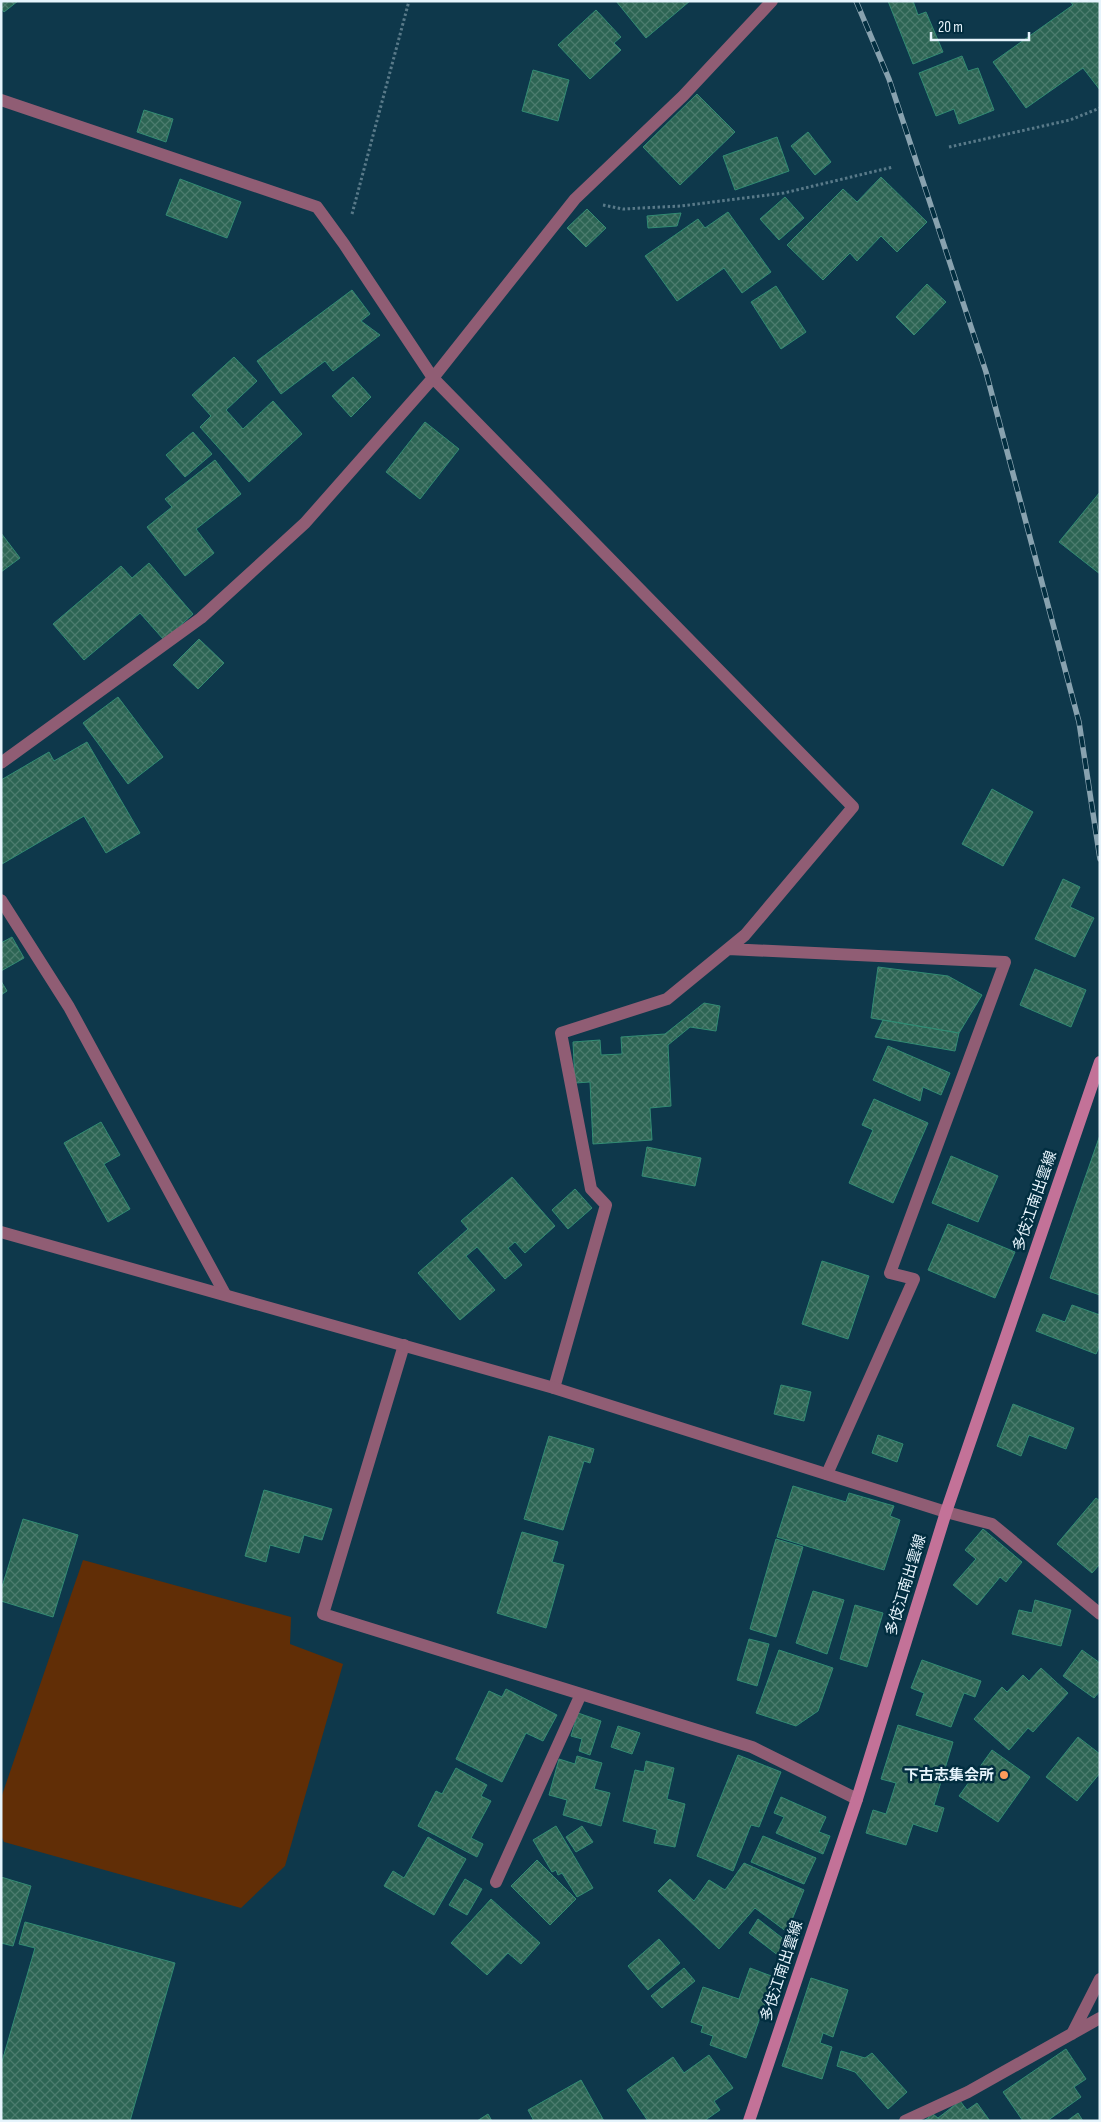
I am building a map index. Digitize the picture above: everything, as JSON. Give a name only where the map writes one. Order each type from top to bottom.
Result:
[{"type":"main road","name":"多伎江南出雲線","points":[[749,2121],[857,1799],[946,1512],[1100,1062]]},
{"type":"street","points":[[1,763],[201,618],[305,523],[433,378],[575,200],[683,96],[772,1]]},
{"type":"street","points":[[1,100],[316,207],[344,244],[433,378],[853,807],[745,935],[667,999],[561,1033],[590,1189],[606,1205],[554,1388]]},
{"type":"street","points":[[1,900],[69,1007],[225,1294]]},
{"type":"street","points":[[728,948],[1005,962],[890,1273],[914,1279],[826,1474]]},
{"type":"street","points":[[1,1232],[554,1388],[946,1512],[992,1524],[1100,1614]]},
{"type":"street","points":[[404,1345],[323,1614],[752,1748],[857,1799]]},
{"type":"street","points":[[496,1882],[581,1694]]},
{"type":"street","points":[[1072,2034],[1100,1979]]},
{"type":"street","points":[[905,2121],[968,2092],[1100,2018]]},
{"type":"path","points":[[344,244],[409,1]]},
{"type":"path","points":[[949,147],[1070,120],[1100,108]]},
{"type":"path","points":[[575,200],[623,209],[681,206],[784,193],[893,167]]},
{"type":"shaded area","points":[[83,1560],[291,1617],[290,1644],[343,1664],[285,1866],[241,1908],[4,1842],[1,1835],[1,1798]]},
{"type":"building","points":[[1,1],[18,1],[4,12],[1,8]]},
{"type":"building","points":[[616,1],[690,1],[646,38]]},
{"type":"building","points":[[888,1],[913,1],[918,15],[926,12],[943,52],[913,64]]},
{"type":"building","points":[[1070,1],[1100,1],[1100,90],[1083,68],[1026,108],[993,62],[1073,5]]},
{"type":"building","points":[[596,10],[621,37],[614,43],[621,50],[590,79],[558,45]]},
{"type":"building","points":[[962,56],[968,71],[978,68],[994,110],[959,124],[954,109],[936,116],[919,73]]},
{"type":"building","points":[[533,70],[569,80],[558,121],[522,111]]},
{"type":"building","points":[[697,94],[735,132],[680,185],[643,147]]},
{"type":"building","points":[[144,110],[173,119],[166,142],[137,132]]},
{"type":"building","points":[[808,132],[831,162],[815,175],[791,146]]},
{"type":"building","points":[[777,137],[789,171],[735,190],[723,156]]},
{"type":"building","points":[[881,177],[927,222],[897,252],[881,236],[857,261],[850,253],[823,280],[787,245],[843,189],[857,202]]},
{"type":"building","points":[[180,179],[241,202],[227,238],[166,215]]},
{"type":"building","points":[[785,197],[804,218],[779,240],[760,219]]},
{"type":"building","points":[[587,209],[606,228],[586,247],[567,228]]},
{"type":"building","points":[[728,212],[771,272],[742,293],[724,268],[677,301],[645,256],[698,219],[705,228]]},
{"type":"building","points":[[681,213],[677,226],[648,228],[647,216]]},
{"type":"building","points":[[927,284],[946,302],[914,335],[896,317]]},
{"type":"building","points":[[776,286],[806,332],[781,349],[751,302]]},
{"type":"building","points":[[352,290],[370,314],[361,321],[380,335],[333,371],[325,361],[281,394],[257,361]]},
{"type":"building","points":[[234,357],[257,381],[226,410],[243,429],[273,401],[302,434],[249,482],[200,427],[211,416],[192,395]]},
{"type":"building","points":[[353,377],[371,397],[351,417],[332,396]]},
{"type":"building","points":[[425,422],[459,449],[420,499],[386,472]]},
{"type":"building","points":[[193,432],[212,454],[185,477],[166,455]]},
{"type":"building","points":[[215,460],[241,494],[196,529],[214,553],[185,576],[147,527],[172,507],[165,499]]},
{"type":"building","points":[[1100,492],[1100,574],[1059,542]]},
{"type":"building","points":[[1,533],[20,558],[1,572]]},
{"type":"building","points":[[149,563],[193,614],[164,640],[140,613],[84,660],[53,624],[121,566],[132,578]]},
{"type":"building","points":[[199,639],[224,663],[198,689],[173,665]]},
{"type":"building","points":[[118,697],[163,757],[128,784],[83,723]]},
{"type":"building","points":[[87,742],[140,833],[106,853],[84,816],[2,864],[1,780],[49,752],[54,761]]},
{"type":"building","points":[[992,789],[1033,812],[1003,866],[962,844]]},
{"type":"building","points":[[1063,879],[1080,887],[1070,907],[1094,918],[1075,957],[1035,939]]},
{"type":"building","points":[[12,937],[24,958],[1,971],[1,943]]},
{"type":"building","points":[[878,967],[948,976],[982,995],[959,1033],[871,1018]]},
{"type":"building","points":[[1035,969],[1086,990],[1071,1027],[1020,1005]]},
{"type":"building","points":[[1,981],[7,991],[1,995]]},
{"type":"building","points":[[704,1003],[720,1006],[716,1031],[690,1027],[668,1045],[671,1106],[650,1108],[652,1140],[593,1144],[590,1082],[575,1083],[573,1042],[600,1040],[601,1055],[622,1054],[621,1037],[665,1034]]},
{"type":"building","points":[[883,1020],[959,1033],[955,1051],[875,1037]]},
{"type":"building","points":[[888,1046],[950,1073],[941,1095],[923,1087],[920,1101],[873,1080]]},
{"type":"building","points":[[874,1099],[928,1123],[893,1203],[849,1183],[873,1130],[862,1125]]},
{"type":"building","points":[[101,1122],[120,1155],[104,1164],[130,1209],[108,1222],[64,1143]]},
{"type":"building","points":[[1100,1135],[1100,1295],[1050,1278]]},
{"type":"building","points":[[647,1147],[701,1158],[695,1186],[642,1176]]},
{"type":"building","points":[[951,1156],[998,1176],[978,1222],[932,1203]]},
{"type":"building","points":[[512,1177],[555,1226],[525,1253],[515,1242],[508,1248],[522,1265],[505,1279],[477,1247],[466,1256],[495,1290],[460,1320],[418,1273],[468,1229],[461,1221]]},
{"type":"building","points":[[575,1189],[592,1208],[568,1229],[552,1210]]},
{"type":"building","points":[[948,1224],[1015,1252],[995,1298],[928,1270]]},
{"type":"building","points":[[822,1261],[869,1276],[848,1339],[802,1324]]},
{"type":"building","points":[[1072,1305],[1100,1315],[1100,1345],[1096,1354],[1036,1331],[1043,1314],[1065,1322]]},
{"type":"building","points":[[781,1385],[811,1392],[804,1421],[774,1414]]},
{"type":"building","points":[[1013,1404],[1074,1428],[1066,1449],[1029,1435],[1021,1456],[997,1446]]},
{"type":"building","points":[[878,1435],[903,1444],[897,1462],[872,1453]]},
{"type":"building","points":[[549,1436],[594,1449],[590,1463],[584,1461],[563,1530],[524,1519]]},
{"type":"building","points":[[793,1486],[846,1502],[849,1493],[894,1506],[890,1516],[900,1520],[884,1570],[777,1537]]},
{"type":"building","points":[[264,1490],[332,1509],[322,1540],[304,1535],[299,1553],[270,1545],[266,1562],[245,1556]]},
{"type":"building","points":[[1096,1498],[1100,1501],[1100,1564],[1092,1573],[1057,1544]]},
{"type":"building","points":[[23,1519],[78,1535],[53,1617],[1,1601],[1,1590]]},
{"type":"building","points":[[983,1529],[1022,1562],[1006,1582],[1000,1577],[977,1605],[953,1585],[976,1559],[965,1550]]},
{"type":"building","points":[[522,1532],[558,1542],[552,1562],[564,1565],[546,1628],[497,1613]]},
{"type":"building","points":[[776,1539],[803,1547],[776,1637],[750,1629]]},
{"type":"building","points":[[813,1591],[844,1600],[827,1654],[796,1643]]},
{"type":"building","points":[[1035,1600],[1071,1610],[1061,1646],[1012,1634],[1019,1610],[1032,1613]]},
{"type":"building","points":[[855,1605],[883,1613],[867,1667],[840,1659]]},
{"type":"building","points":[[749,1639],[769,1644],[757,1686],[737,1680]]},
{"type":"building","points":[[779,1650],[833,1668],[818,1711],[796,1726],[756,1713]]},
{"type":"building","points":[[1082,1650],[1100,1663],[1100,1691],[1094,1698],[1063,1676]]},
{"type":"building","points":[[922,1660],[981,1681],[975,1697],[964,1693],[951,1727],[916,1715],[924,1693],[911,1688]]},
{"type":"building","points":[[1041,1668],[1068,1693],[1033,1732],[1028,1728],[1009,1750],[974,1719],[1002,1687],[1007,1692],[1023,1675],[1029,1681]]},
{"type":"building","points":[[506,1689],[557,1715],[543,1741],[526,1733],[502,1782],[456,1759],[489,1691],[502,1697]]},
{"type":"building","points":[[578,1713],[601,1721],[590,1755],[579,1751],[582,1739],[571,1736]]},
{"type":"building","points":[[898,1725],[953,1742],[934,1805],[944,1808],[937,1832],[913,1824],[906,1845],[866,1833],[873,1810],[886,1814],[896,1783],[881,1779]]},
{"type":"building","points":[[618,1726],[640,1733],[632,1754],[611,1747]]},
{"type":"building","points":[[1078,1737],[1100,1754],[1100,1773],[1077,1801],[1046,1777]]},
{"type":"building","points":[[992,1750],[1030,1777],[998,1822],[959,1796]]},
{"type":"building","points":[[738,1755],[781,1772],[759,1827],[751,1825],[733,1871],[697,1856]]},
{"type":"building","points":[[577,1756],[602,1763],[594,1789],[610,1793],[601,1826],[563,1815],[567,1800],[549,1795],[559,1759],[575,1764]]},
{"type":"building","points":[[646,1761],[674,1768],[667,1799],[685,1804],[675,1847],[654,1843],[657,1830],[623,1821],[635,1770],[644,1772]]},
{"type":"building","points":[[456,1768],[487,1785],[481,1796],[491,1801],[471,1838],[483,1844],[477,1857],[418,1826],[436,1791],[442,1794]]},
{"type":"building","points":[[781,1797],[826,1817],[819,1832],[830,1836],[823,1854],[776,1833],[784,1817],[774,1813]]},
{"type":"building","points":[[556,1826],[593,1888],[577,1897],[562,1873],[558,1875],[556,1870],[552,1872],[533,1840]]},
{"type":"building","points":[[582,1826],[593,1842],[576,1852],[566,1837]]},
{"type":"building","points":[[763,1836],[816,1858],[804,1884],[751,1862]]},
{"type":"building","points":[[428,1837],[466,1859],[434,1915],[384,1886],[393,1871],[404,1878]]},
{"type":"building","points":[[537,1860],[576,1899],[550,1925],[511,1886]]},
{"type":"building","points":[[744,1863],[804,1890],[787,1932],[755,1908],[719,1949],[658,1891],[670,1879],[694,1901],[709,1880],[725,1890]]},
{"type":"building","points":[[1,1877],[31,1886],[13,1946],[1,1943]]},
{"type":"building","points":[[465,1879],[482,1889],[467,1915],[449,1905]]},
{"type":"building","points":[[491,1899],[540,1943],[521,1964],[508,1953],[487,1975],[451,1943]]},
{"type":"building","points":[[758,1919],[786,1941],[779,1956],[749,1933]]},
{"type":"building","points":[[25,1922],[175,1963],[130,2121],[1,2121],[1,2065],[35,1948],[19,1944]]},
{"type":"building","points":[[659,1939],[680,1963],[648,1990],[628,1966]]},
{"type":"building","points":[[684,1968],[695,1981],[662,2008],[651,1996]]},
{"type":"building","points":[[750,1968],[774,1977],[746,2058],[710,2045],[713,2036],[701,2032],[703,2026],[691,2022],[703,1987],[739,1999]]},
{"type":"building","points":[[811,1978],[848,1990],[833,2037],[823,2033],[820,2043],[832,2047],[822,2079],[782,2066]]},
{"type":"building","points":[[1066,2049],[1086,2079],[1074,2087],[1081,2097],[1047,2121],[1023,2121],[1003,2092]]},
{"type":"building","points":[[841,2051],[865,2058],[872,2053],[907,2092],[888,2109],[855,2072],[837,2066]]},
{"type":"building","points":[[709,2055],[733,2088],[714,2101],[720,2110],[704,2121],[648,2121],[627,2090],[673,2057],[684,2073]]},
{"type":"building","points":[[581,2080],[604,2121],[534,2121],[528,2110]]},
{"type":"building","points":[[960,2101],[967,2110],[977,2103],[990,2121],[924,2121],[933,2114],[938,2118]]},
{"type":"building","points":[[1078,2113],[1083,2121],[1067,2121]]},
{"type":"building","points":[[488,2114],[492,2121],[477,2121]]},
{"type":"railway","points":[[856,1],[889,79],[986,372],[1079,722],[1100,859]]},
{"type":"place","name":"下古志集会所","points":[[1004,1775]]}]
